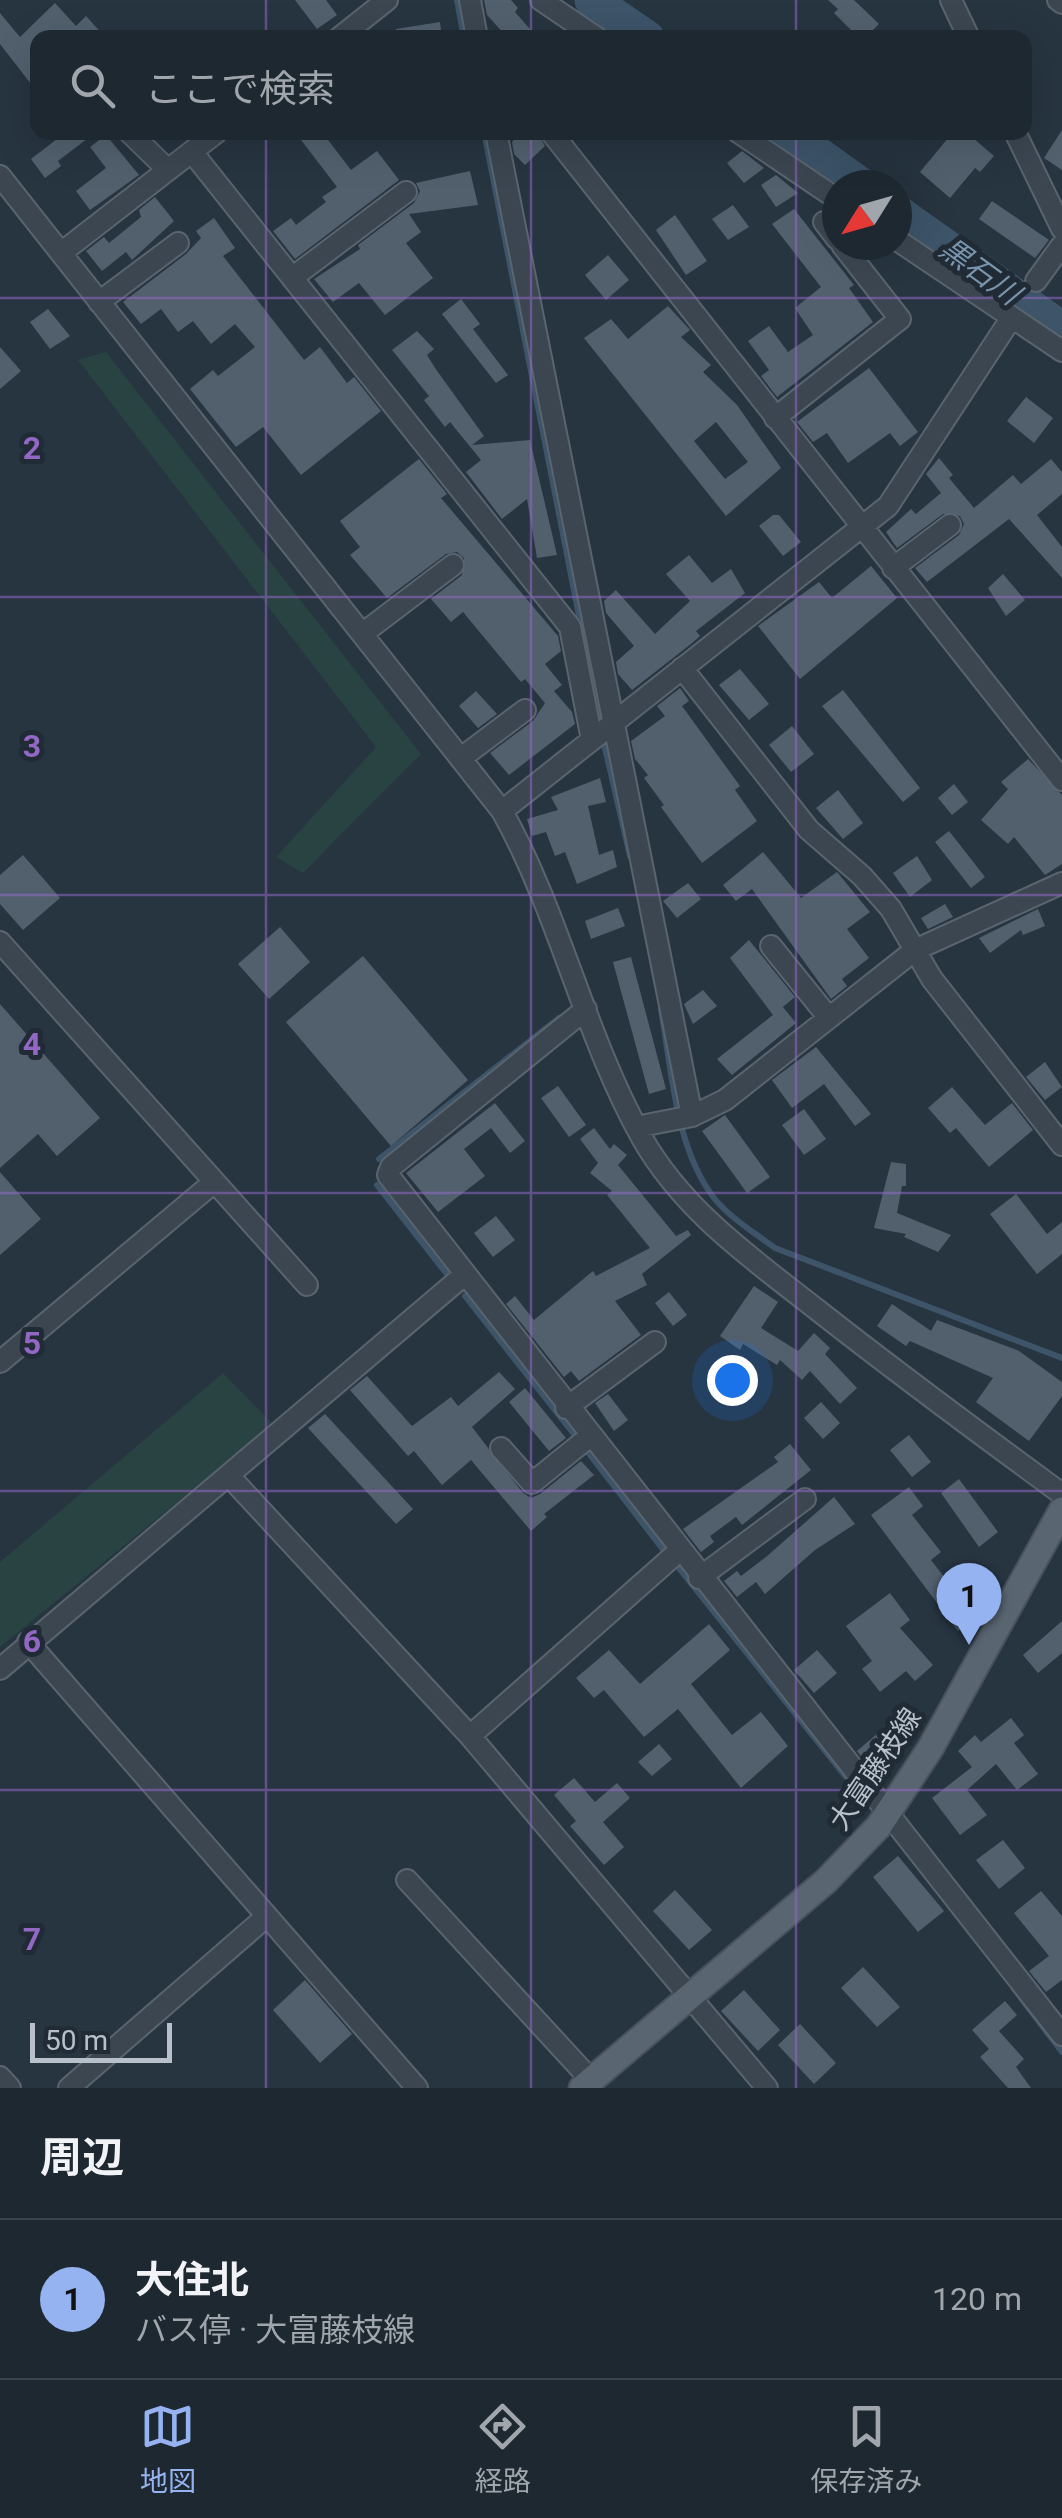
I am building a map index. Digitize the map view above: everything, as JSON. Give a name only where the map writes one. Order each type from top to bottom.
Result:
[{"type":"main road","name":"大富藤枝線","points":[[586,2084],[826,1881],[887,1815],[930,1749],[1062,1510]]},
{"type":"street","points":[[349,30],[388,0]]},
{"type":"street","points":[[470,0],[476,30]]},
{"type":"street","points":[[541,0],[585,30]]},
{"type":"street","points":[[950,0],[965,30]]},
{"type":"street","points":[[137,140],[168,170]]},
{"type":"street","points":[[62,253],[207,140]]},
{"type":"street","points":[[497,140],[604,730],[686,1117]]},
{"type":"street","points":[[556,140],[1062,780]]},
{"type":"street","points":[[750,140],[822,189]]},
{"type":"street","points":[[1019,140],[1062,229]]},
{"type":"street","points":[[192,152],[570,627],[604,730]]},
{"type":"street","points":[[0,176],[502,811],[526,854],[636,1126],[666,1174],[720,1233],[892,1370],[1062,1494]]},
{"type":"street","points":[[292,278],[406,192]]},
{"type":"street","points":[[100,302],[178,243]]},
{"type":"street","points":[[1036,282],[1062,244]]},
{"type":"street","points":[[912,250],[1062,351]]},
{"type":"street","points":[[775,418],[900,319],[854,260]]},
{"type":"street","points":[[502,811],[888,506],[1012,317]]},
{"type":"street","points":[[893,568],[950,525]]},
{"type":"street","points":[[362,634],[454,566]]},
{"type":"street","points":[[682,668],[809,830],[862,876],[891,909],[932,979],[1062,1145]]},
{"type":"street","points":[[460,758],[525,710]]},
{"type":"street","points":[[636,1126],[686,1117],[725,1100],[915,950],[1062,882]]},
{"type":"street","points":[[0,942],[307,1284]]},
{"type":"street","points":[[771,946],[829,1018]]},
{"type":"street","points":[[586,1009],[391,1167],[388,1175],[678,1551],[1062,2035]]},
{"type":"street","points":[[0,1362],[213,1183]]},
{"type":"street","points":[[0,1669],[463,1276]]},
{"type":"street","points":[[566,1408],[655,1342]]},
{"type":"street","points":[[501,1448],[532,1483],[589,1437]]},
{"type":"street","points":[[230,1477],[470,1736],[689,2000],[768,2088]]},
{"type":"street","points":[[700,1578],[805,1500]]},
{"type":"street","points":[[470,1736],[678,1551]]},
{"type":"street","points":[[28,1642],[417,2088]]},
{"type":"street","points":[[407,1880],[586,2084]]},
{"type":"street","points":[[69,2088],[267,1916]]},
{"type":"street","points":[[0,2077],[10,2088]]},
{"type":"green space","points":[[106,352],[421,754],[303,873],[276,857],[376,747],[78,360]]},
{"type":"green space","points":[[223,1373],[273,1424],[0,1647],[0,1562]]},
{"type":"building","points":[[295,0],[326,0],[337,15],[317,29]]},
{"type":"building","points":[[484,0],[511,0],[518,8],[515,12],[531,30],[501,30],[487,15]]},
{"type":"building","points":[[828,0],[854,0],[879,24],[873,30],[851,30],[834,13],[838,9]]},
{"type":"building","points":[[55,3],[76,26],[86,16],[99,30],[30,30],[30,83],[0,44],[0,13],[20,37]]},
{"type":"building","points":[[440,22],[441,30],[396,30]]},
{"type":"building","points":[[1062,130],[1062,170],[1044,158]]},
{"type":"building","points":[[56,140],[86,140],[58,161],[61,166],[45,178],[31,159]]},
{"type":"building","points":[[99,140],[110,140],[139,175],[90,210],[76,191],[106,168],[90,147]]},
{"type":"building","points":[[301,140],[328,140],[351,170],[377,151],[399,180],[295,259],[273,231],[291,218],[296,225],[326,202],[322,197],[337,187]]},
{"type":"building","points":[[542,140],[545,146],[525,165],[514,154],[512,142]]},
{"type":"building","points":[[946,140],[975,140],[994,156],[980,172],[975,168],[950,198],[920,172]]},
{"type":"building","points":[[742,151],[764,168],[744,183],[727,163]]},
{"type":"building","points":[[470,171],[478,205],[409,214],[421,232],[406,243],[433,278],[385,315],[359,283],[333,302],[314,279],[360,249],[358,245],[414,203],[420,191],[416,183]]},
{"type":"building","points":[[776,175],[798,193],[776,207],[761,185]]},
{"type":"building","points":[[155,197],[174,221],[132,260],[126,252],[102,271],[86,251],[104,237],[109,243],[141,217],[139,210]]},
{"type":"building","points":[[992,201],[1049,240],[1035,258],[979,219]]},
{"type":"building","points":[[733,205],[749,227],[728,240],[712,219]]},
{"type":"building","points":[[794,209],[822,244],[822,260],[834,260],[854,285],[849,288],[873,322],[777,397],[761,376],[769,370],[748,341],[769,326],[788,352],[813,335],[795,308],[821,287],[772,224]]},
{"type":"building","points":[[675,215],[707,261],[686,275],[656,230]]},
{"type":"building","points":[[214,218],[235,248],[223,256],[304,360],[320,347],[347,383],[354,377],[381,411],[301,475],[263,427],[236,447],[190,389],[213,370],[218,376],[255,347],[235,324],[211,344],[193,321],[178,332],[161,309],[141,324],[123,302],[186,254],[201,238],[196,231]]},
{"type":"building","points":[[608,255],[629,280],[606,300],[585,275]]},
{"type":"building","points":[[461,299],[480,324],[473,329],[508,375],[496,383],[442,314]]},
{"type":"building","points":[[668,306],[690,330],[681,337],[711,365],[703,372],[737,405],[781,468],[726,516],[584,338],[611,319],[628,339]],"holes":[[[716,422],[748,462],[725,479],[694,441]]]},
{"type":"building","points":[[48,309],[70,336],[50,349],[30,322]]},
{"type":"building","points":[[417,331],[434,349],[427,355],[435,368],[484,436],[472,445],[530,440],[557,555],[537,558],[527,499],[502,519],[466,472],[481,460],[450,422],[445,427],[424,400],[429,396],[392,350]]},
{"type":"building","points":[[0,347],[21,371],[0,389]]},
{"type":"building","points":[[869,368],[918,432],[900,446],[890,433],[848,463],[827,433],[813,442],[797,422]]},
{"type":"building","points":[[1026,397],[1053,418],[1034,443],[1007,421]]},
{"type":"building","points":[[939,458],[953,475],[949,478],[974,508],[1013,475],[1021,484],[1051,459],[1062,472],[1062,494],[1037,515],[1062,547],[1062,578],[1009,519],[927,582],[915,568],[959,535],[964,524],[960,516],[943,514],[897,548],[886,532],[911,509],[916,514],[941,493],[926,474]]},
{"type":"building","points":[[419,459],[447,494],[441,498],[558,636],[561,651],[545,664],[562,685],[554,691],[572,712],[575,724],[509,775],[490,753],[533,721],[545,703],[525,679],[521,682],[463,612],[451,622],[431,599],[462,575],[464,558],[457,552],[446,554],[387,598],[350,555],[360,547],[340,521]]},
{"type":"building","points":[[779,515],[801,542],[783,556],[759,526]]},
{"type":"building","points":[[689,555],[712,583],[731,569],[745,593],[696,631],[700,636],[691,644],[632,690],[618,674],[616,662],[634,646],[606,613],[604,601],[616,590],[655,634],[690,601],[666,574]]},
{"type":"building","points":[[871,566],[897,598],[800,679],[758,626],[819,582],[832,598]]},
{"type":"building","points":[[1003,574],[1025,600],[1006,616],[988,588]]},
{"type":"building","points":[[740,669],[769,704],[749,720],[719,685]]},
{"type":"building","points":[[680,688],[689,701],[682,706],[740,786],[735,790],[757,821],[702,863],[644,778],[648,775],[635,759],[631,741],[665,716],[657,706]]},
{"type":"building","points":[[843,690],[920,788],[903,802],[822,706]]},
{"type":"building","points":[[476,691],[497,714],[478,728],[459,706]]},
{"type":"building","points":[[792,726],[814,754],[791,772],[769,745]]},
{"type":"building","points":[[1028,759],[1062,795],[1062,864],[1045,875],[1014,837],[1008,844],[981,820],[1008,789],[1001,782]]},
{"type":"building","points":[[600,778],[606,802],[588,806],[599,855],[613,850],[617,867],[577,884],[565,852],[555,856],[546,832],[532,836],[527,819],[558,810],[551,797]]},
{"type":"building","points":[[954,784],[968,802],[952,815],[938,798]]},
{"type":"building","points":[[838,790],[863,823],[843,839],[816,808]]},
{"type":"building","points":[[949,831],[985,877],[971,888],[935,842]]},
{"type":"building","points":[[763,852],[801,898],[837,872],[870,912],[847,929],[869,958],[842,979],[847,986],[831,999],[752,889],[736,901],[723,885]]},
{"type":"building","points":[[23,855],[60,898],[23,930],[0,904],[0,875]]},
{"type":"building","points":[[917,856],[932,880],[910,897],[893,873]]},
{"type":"building","points":[[688,883],[701,899],[677,918],[663,901]]},
{"type":"building","points":[[945,904],[953,917],[928,929],[921,918]]},
{"type":"building","points":[[618,908],[625,926],[591,939],[585,921]]},
{"type":"building","points":[[1038,909],[1045,926],[1023,935],[1021,930],[990,953],[979,938]]},
{"type":"building","points":[[280,927],[310,962],[269,999],[238,964]]},
{"type":"building","points":[[749,940],[795,997],[773,1015],[730,958]]},
{"type":"building","points":[[363,956],[468,1080],[391,1146],[286,1022]]},
{"type":"building","points":[[631,957],[666,1089],[649,1094],[613,962]]},
{"type":"building","points":[[703,990],[717,1006],[693,1024],[684,1004]]},
{"type":"building","points":[[0,1004],[100,1118],[57,1156],[38,1134],[0,1168]]},
{"type":"building","points":[[783,1007],[796,1023],[732,1075],[717,1059]]},
{"type":"building","points":[[816,1047],[871,1114],[855,1126],[824,1084],[792,1108],[772,1080]]},
{"type":"building","points":[[1045,1062],[1062,1087],[1045,1100],[1026,1077]]},
{"type":"building","points":[[558,1086],[586,1125],[569,1137],[541,1098]]},
{"type":"building","points":[[952,1087],[985,1125],[1012,1103],[1033,1130],[989,1167],[956,1128],[950,1133],[928,1108]]},
{"type":"building","points":[[495,1103],[525,1141],[510,1153],[491,1128],[464,1149],[485,1176],[438,1212],[406,1173]]},
{"type":"building","points":[[804,1109],[826,1139],[804,1155],[782,1125]]},
{"type":"building","points":[[725,1115],[770,1177],[747,1193],[702,1131]]},
{"type":"building","points":[[594,1128],[610,1149],[614,1144],[627,1155],[618,1165],[676,1236],[688,1230],[691,1235],[642,1274],[647,1285],[615,1301],[641,1335],[579,1381],[571,1371],[564,1377],[506,1304],[515,1296],[534,1320],[593,1271],[596,1276],[650,1248],[607,1195],[612,1191],[590,1173],[598,1163],[580,1139]]},
{"type":"building","points":[[891,1162],[906,1164],[906,1186],[902,1186],[897,1213],[951,1235],[938,1252],[904,1237],[906,1234],[874,1228]]},
{"type":"building","points":[[0,1172],[41,1219],[0,1255]]},
{"type":"building","points":[[1016,1194],[1047,1234],[1062,1222],[1062,1254],[1037,1274],[990,1214]]},
{"type":"building","points":[[496,1216],[515,1240],[493,1257],[474,1233]]},
{"type":"building","points":[[754,1286],[778,1302],[761,1328],[798,1351],[814,1333],[830,1348],[825,1354],[857,1388],[840,1404],[810,1371],[802,1380],[780,1360],[777,1365],[743,1344],[740,1350],[720,1336]]},
{"type":"building","points":[[669,1292],[687,1315],[673,1326],[655,1303]]},
{"type":"building","points":[[892,1304],[931,1331],[937,1320],[1019,1351],[1062,1382],[1062,1396],[1029,1441],[976,1402],[993,1378],[910,1341],[906,1346],[877,1326]]},
{"type":"building","points":[[499,1372],[515,1389],[472,1427],[522,1492],[531,1498],[540,1494],[581,1461],[594,1475],[544,1514],[547,1517],[531,1531],[471,1460],[442,1485],[414,1451],[408,1456],[350,1390],[367,1376],[412,1426],[451,1397],[458,1406]]},
{"type":"building","points":[[525,1388],[566,1438],[549,1451],[509,1402]]},
{"type":"building","points":[[608,1394],[628,1420],[614,1431],[595,1403]]},
{"type":"building","points":[[821,1402],[840,1423],[823,1439],[804,1418]]},
{"type":"building","points":[[325,1414],[413,1509],[396,1524],[308,1428]]},
{"type":"building","points":[[909,1435],[931,1462],[912,1477],[890,1450]]},
{"type":"building","points":[[790,1444],[811,1470],[742,1525],[736,1517],[710,1536],[714,1542],[701,1552],[683,1529],[778,1462],[774,1457]]},
{"type":"building","points":[[959,1479],[998,1532],[979,1547],[941,1493]]},
{"type":"building","points":[[909,1487],[923,1506],[912,1515],[941,1552],[931,1560],[976,1618],[958,1631],[871,1515]]},
{"type":"building","points":[[834,1497],[855,1524],[815,1550],[765,1594],[756,1582],[737,1597],[724,1581],[737,1571],[741,1576],[766,1557]]},
{"type":"building","points":[[890,1593],[910,1620],[900,1628],[933,1665],[915,1681],[906,1671],[880,1692],[862,1669],[872,1661],[846,1626]]},
{"type":"building","points":[[1062,1621],[1062,1653],[1038,1673],[1023,1655]]},
{"type":"building","points":[[709,1624],[730,1650],[691,1684],[732,1735],[761,1712],[788,1746],[741,1788],[678,1709],[644,1737],[604,1690],[594,1698],[576,1678],[609,1650],[640,1684]]},
{"type":"building","points":[[817,1650],[837,1673],[814,1693],[794,1670]]},
{"type":"building","points":[[1011,1718],[1024,1735],[1014,1743],[1038,1774],[1017,1790],[996,1764],[967,1790],[987,1815],[960,1835],[932,1798],[972,1767],[958,1751],[975,1735],[981,1742]]},
{"type":"building","points":[[878,1733],[899,1756],[876,1776],[857,1751]]},
{"type":"building","points":[[659,1744],[672,1759],[652,1776],[638,1762]]},
{"type":"building","points":[[574,1778],[595,1802],[617,1783],[630,1798],[603,1822],[624,1847],[604,1865],[570,1826],[576,1821],[554,1795]]},
{"type":"building","points":[[1003,1840],[1025,1868],[999,1889],[976,1860]]},
{"type":"building","points":[[898,1856],[944,1911],[918,1932],[873,1877]]},
{"type":"building","points":[[675,1890],[712,1930],[689,1950],[653,1911]]},
{"type":"building","points":[[1041,1891],[1062,1916],[1062,1980],[1046,1992],[1029,1971],[1049,1956],[1014,1913]]},
{"type":"building","points":[[863,1967],[900,2007],[877,2027],[841,1988]]},
{"type":"building","points":[[305,1980],[352,2034],[320,2063],[273,2010]]},
{"type":"building","points":[[744,1990],[780,2030],[758,2051],[721,2011]]},
{"type":"building","points":[[1005,2001],[1017,2015],[999,2031],[1024,2059],[1016,2067],[1031,2088],[1008,2088],[980,2057],[989,2049],[972,2030]]},
{"type":"building","points":[[800,2024],[836,2063],[814,2084],[778,2045]]},
{"type":"waterway","points":[[457,0],[463,30]]},
{"type":"waterway","name":"黒石川","points":[[592,0],[635,30]]},
{"type":"waterway","points":[[486,140],[605,748],[630,856]]},
{"type":"waterway","name":"黒石川","points":[[798,140],[840,170]]},
{"type":"waterway","name":"黒石川","points":[[912,223],[1062,329]]},
{"type":"waterway","points":[[661,1010],[683,1132],[701,1178],[727,1212],[775,1248],[1062,1358]]},
{"type":"waterway","points":[[379,1159],[559,1018]]},
{"type":"waterway","points":[[377,1185],[446,1273]]},
{"type":"waterway","points":[[465,1296],[573,1433]]},
{"type":"waterway","points":[[587,1451],[665,1552]]},
{"type":"waterway","points":[[678,1567],[866,1802]]},
{"type":"waterway","points":[[1014,1989],[1062,2052]]},
{"type":"place","name":"大住北","points":[[969,1645]]}]
